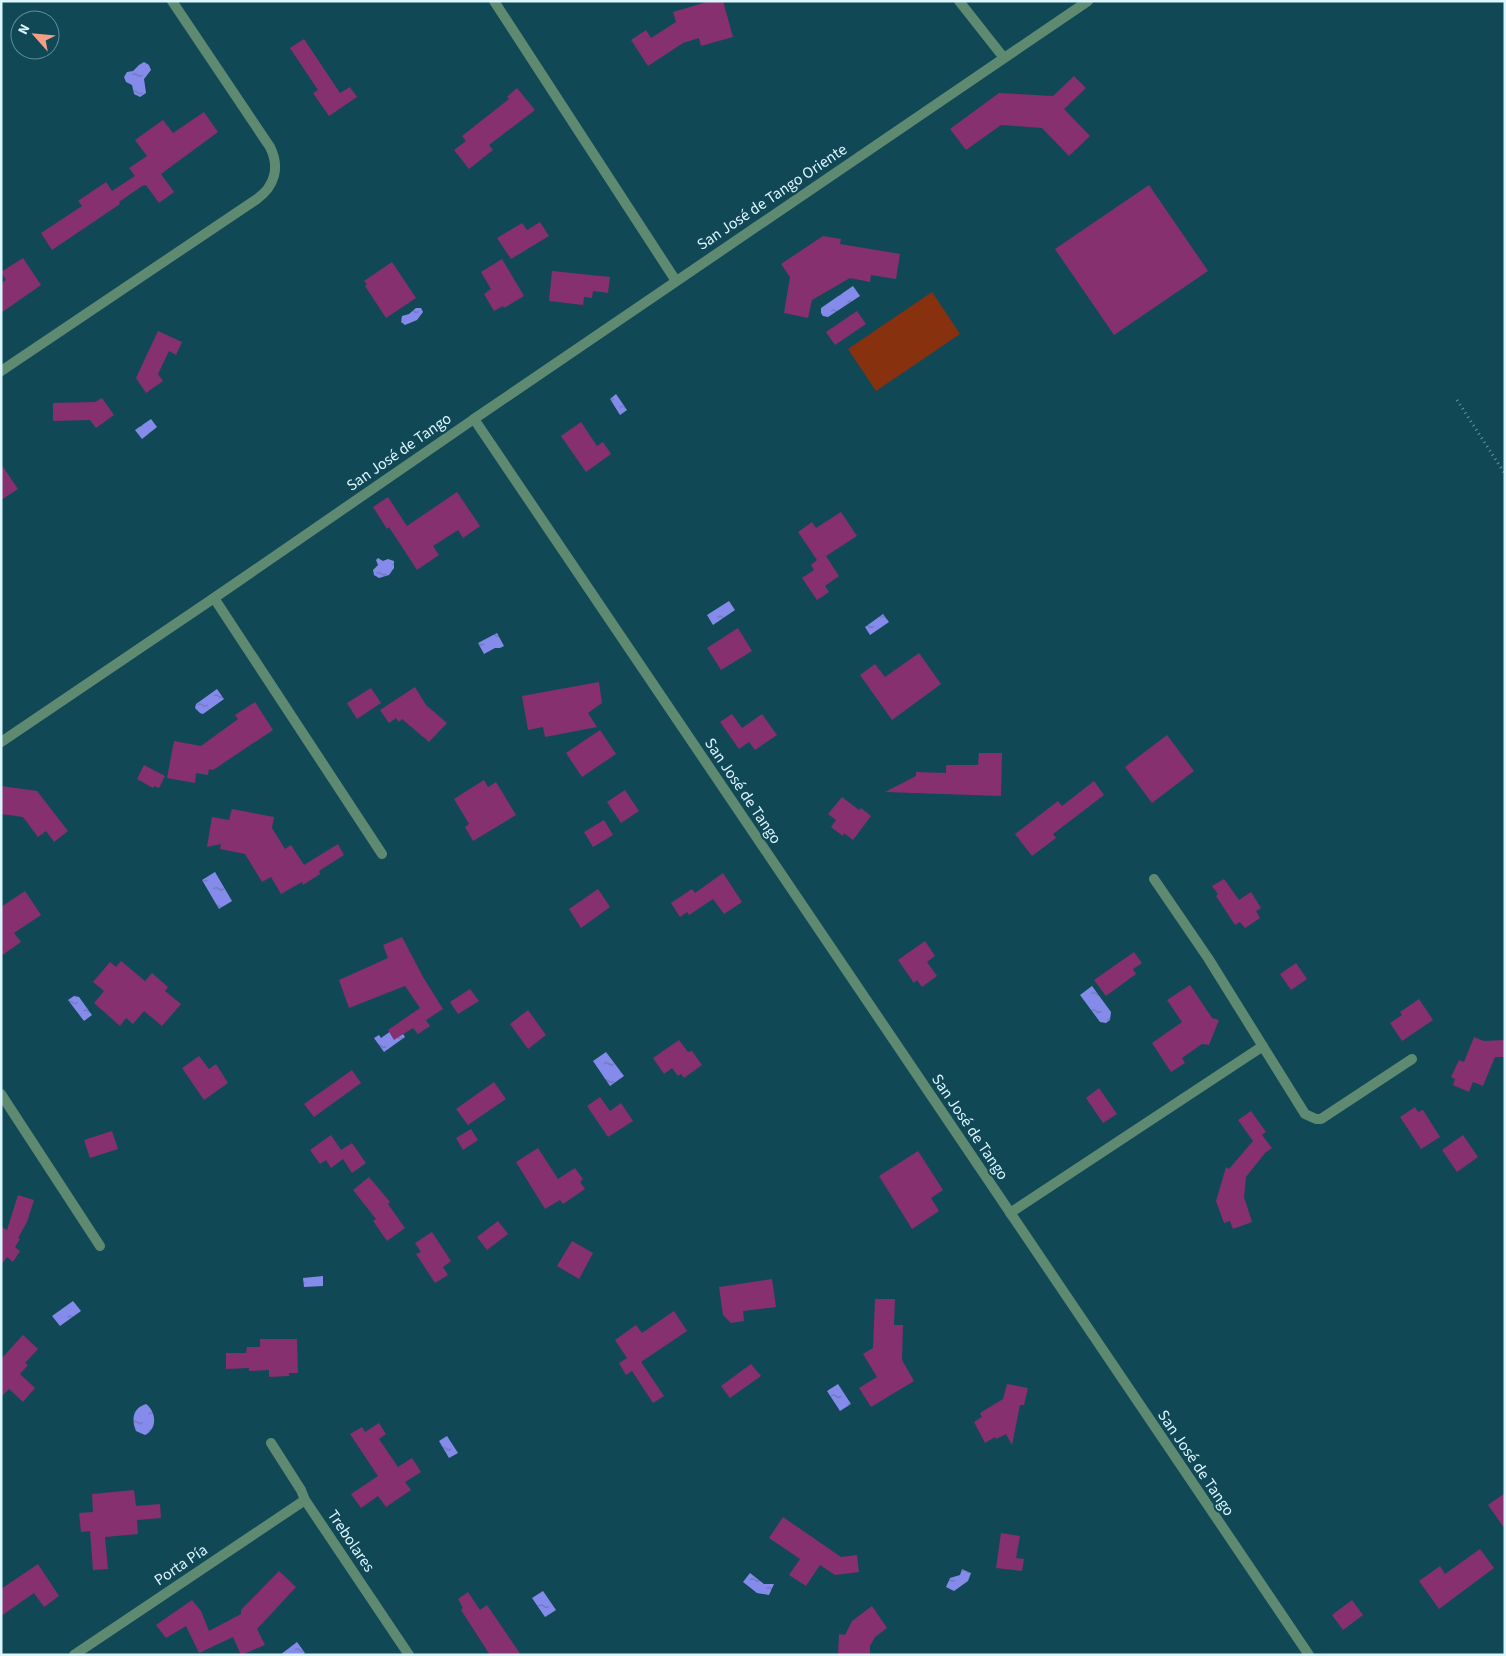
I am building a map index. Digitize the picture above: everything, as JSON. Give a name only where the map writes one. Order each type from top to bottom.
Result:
[{"type":"street","points":[[1,371],[264,195],[273,182],[276,165],[270,147],[172,1]]},
{"type":"street","points":[[494,1],[676,281]]},
{"type":"street","points":[[959,1],[1004,58]]},
{"type":"street","name":"San José de Tango Oriente","points":[[474,418],[1088,1]]},
{"type":"street","name":"San José de Tango","points":[[1,742],[214,598],[474,418],[1309,1655]]},
{"type":"street","points":[[214,598],[382,854]]},
{"type":"street","points":[[1154,880],[1208,958],[1305,1114],[1316,1120],[1321,1119],[1412,1059]]},
{"type":"street","points":[[1010,1213],[1263,1046]]},
{"type":"street","points":[[1,1094],[100,1246]]},
{"type":"street","name":"Trebolares","points":[[271,1443],[301,1490],[305,1500],[409,1655]]},
{"type":"street","name":"Porta Pía","points":[[74,1655],[305,1500]]},
{"type":"path","points":[[1457,400],[1505,474]]},
{"type":"shaded area","points":[[932,292],[960,334],[876,391],[848,349]]},
{"type":"water","points":[[144,62],[149,65],[151,70],[144,79],[146,93],[140,97],[134,94],[132,85],[126,82],[124,77],[127,72],[133,71]]},
{"type":"water","points":[[853,286],[860,296],[828,317],[823,316],[821,308]]},
{"type":"water","points":[[416,308],[421,308],[423,312],[417,320],[405,325],[401,322],[402,316],[409,314]]},
{"type":"water","points":[[616,394],[627,410],[620,415],[610,399]]},
{"type":"water","points":[[151,419],[157,427],[142,439],[135,430]]},
{"type":"water","points":[[378,558],[383,561],[388,559],[394,561],[394,568],[389,575],[379,578],[374,575],[373,570],[378,565],[376,560]]},
{"type":"water","points":[[729,601],[735,610],[713,625],[707,615]]},
{"type":"water","points":[[883,614],[889,622],[870,635],[865,627]]},
{"type":"water","points":[[497,633],[504,646],[484,654],[478,643]]},
{"type":"water","points":[[217,689],[224,699],[203,714],[200,713],[195,708],[196,704]]},
{"type":"water","points":[[215,872],[232,901],[219,909],[202,880]]},
{"type":"water","points":[[1092,986],[1111,1012],[1110,1020],[1106,1023],[1100,1022],[1080,995]]},
{"type":"water","points":[[74,996],[79,997],[92,1015],[84,1021],[68,1000]]},
{"type":"water","points":[[398,1026],[405,1037],[384,1052],[374,1038],[379,1035],[381,1038]]},
{"type":"water","points":[[606,1052],[624,1076],[610,1086],[593,1061]]},
{"type":"water","points":[[323,1276],[323,1286],[304,1287],[303,1278]]},
{"type":"water","points":[[73,1301],[81,1311],[60,1326],[52,1316]]},
{"type":"water","points":[[838,1384],[851,1404],[840,1411],[827,1391]]},
{"type":"water","points":[[146,1404],[154,1415],[154,1424],[152,1429],[145,1435],[136,1431],[134,1415],[138,1408]]},
{"type":"water","points":[[447,1436],[458,1453],[449,1458],[439,1441]]},
{"type":"water","points":[[962,1569],[971,1573],[968,1581],[954,1591],[946,1587],[950,1578],[960,1575]]},
{"type":"water","points":[[750,1573],[764,1584],[774,1584],[769,1595],[757,1593],[743,1582]]},
{"type":"water","points":[[543,1591],[556,1610],[545,1617],[532,1598]]},
{"type":"water","points":[[297,1642],[305,1653],[302,1655],[280,1655]]},
{"type":"building","points":[[710,1],[723,1],[733,37],[701,46],[699,38],[683,43],[648,66],[631,40],[646,30],[651,38],[676,22],[673,12]]},
{"type":"building","points":[[304,39],[340,93],[350,87],[357,97],[329,116],[313,93],[318,90],[290,48]]},
{"type":"building","points":[[1074,76],[1086,88],[1064,109],[1090,136],[1069,156],[1042,128],[1001,125],[966,150],[950,129],[999,93],[1053,96]]},
{"type":"building","points":[[517,88],[535,110],[489,145],[493,150],[469,169],[454,150],[466,141],[462,136],[509,99],[507,97]]},
{"type":"building","points":[[204,112],[218,132],[161,174],[174,192],[159,203],[146,185],[142,186],[119,202],[120,204],[52,250],[41,233],[82,206],[78,201],[106,182],[112,191],[135,176],[129,168],[147,156],[135,140],[163,120],[173,133]]},
{"type":"building","points":[[1149,185],[1208,271],[1114,335],[1055,249]]},
{"type":"building","points":[[540,222],[549,236],[511,259],[497,238],[522,223],[527,230]]},
{"type":"building","points":[[823,236],[841,239],[840,244],[900,254],[896,279],[871,275],[870,282],[850,278],[812,300],[808,318],[784,313],[790,277],[781,264]]},
{"type":"building","points":[[23,258],[41,285],[1,313],[1,283],[6,280],[1,272]]},
{"type":"building","points":[[502,259],[524,296],[504,308],[503,306],[494,311],[484,294],[491,289],[481,272]]},
{"type":"building","points":[[392,262],[416,298],[386,318],[365,286],[367,284],[364,281]]},
{"type":"building","points":[[552,271],[610,277],[608,293],[593,291],[592,298],[584,297],[583,305],[549,301]]},
{"type":"building","points":[[857,311],[866,324],[835,345],[826,332]]},
{"type":"building","points":[[158,331],[182,342],[176,355],[169,351],[158,374],[163,381],[146,393],[136,378]]},
{"type":"building","points":[[102,398],[114,415],[96,428],[90,420],[53,421],[53,403],[95,402]]},
{"type":"building","points":[[581,422],[597,446],[603,442],[611,454],[586,472],[561,436]]},
{"type":"building","points":[[1,464],[18,489],[1,500]]},
{"type":"building","points":[[457,492],[480,526],[463,538],[458,530],[433,546],[439,555],[417,570],[389,527],[387,529],[373,507],[388,497],[407,526]]},
{"type":"building","points":[[841,512],[857,536],[826,556],[839,576],[825,586],[829,592],[817,600],[802,578],[814,570],[811,565],[817,560],[798,532],[812,522],[816,528]]},
{"type":"building","points":[[738,628],[752,651],[721,670],[707,648]]},
{"type":"building","points":[[919,653],[941,684],[892,720],[860,675],[875,664],[885,677]]},
{"type":"building","points":[[599,682],[602,703],[588,713],[597,727],[545,737],[543,727],[528,730],[522,696]]},
{"type":"building","points":[[415,687],[426,705],[447,723],[429,742],[402,719],[399,722],[396,718],[389,723],[380,710]]},
{"type":"building","points":[[371,688],[381,703],[357,719],[347,703]]},
{"type":"building","points":[[255,702],[273,730],[213,770],[209,769],[208,775],[196,773],[195,783],[167,778],[174,741],[201,746],[238,719],[235,715]]},
{"type":"building","points":[[732,714],[742,728],[762,714],[777,735],[755,750],[749,742],[739,749],[720,722]]},
{"type":"building","points":[[600,730],[616,754],[582,777],[566,753]]},
{"type":"building","points":[[1167,735],[1194,771],[1152,803],[1125,767]]},
{"type":"building","points":[[979,753],[1002,753],[1001,796],[885,792],[916,776],[916,772],[946,773],[946,765],[978,765]]},
{"type":"building","points":[[144,765],[165,776],[159,788],[154,786],[153,788],[137,779]]},
{"type":"building","points":[[484,780],[488,787],[496,782],[516,815],[473,841],[465,827],[469,824],[454,799]]},
{"type":"building","points":[[1094,781],[1104,795],[1053,834],[1056,838],[1032,856],[1015,834],[1058,801],[1062,806]]},
{"type":"building","points":[[1,786],[37,791],[68,831],[54,842],[46,831],[38,837],[23,817],[1,814]]},
{"type":"building","points":[[625,790],[639,811],[621,823],[607,802]]},
{"type":"building","points":[[842,797],[859,810],[861,808],[871,816],[853,840],[844,833],[843,836],[831,827],[836,820],[828,814]]},
{"type":"building","points":[[232,809],[274,817],[272,828],[285,849],[291,845],[304,865],[338,844],[344,855],[319,871],[320,874],[303,885],[302,882],[281,894],[271,877],[262,882],[245,854],[220,849],[221,844],[207,847],[212,817],[229,820]]},
{"type":"building","points":[[604,820],[613,835],[593,847],[584,832]]},
{"type":"building","points":[[723,873],[742,902],[724,914],[713,899],[689,915],[687,912],[680,917],[671,903],[692,889],[695,893]]},
{"type":"building","points":[[1224,879],[1239,900],[1251,892],[1261,908],[1256,911],[1260,918],[1245,928],[1240,922],[1235,925],[1216,896],[1218,894],[1212,886]]},
{"type":"building","points":[[598,889],[610,907],[581,928],[569,909]]},
{"type":"building","points":[[25,891],[41,915],[14,933],[21,942],[1,956],[1,907]]},
{"type":"building","points":[[402,937],[423,977],[443,1009],[426,1020],[430,1026],[418,1034],[413,1028],[394,1040],[388,1030],[420,1008],[405,986],[349,1008],[339,980],[388,958],[383,945]]},
{"type":"building","points":[[925,941],[935,956],[927,962],[937,976],[922,987],[917,980],[914,983],[898,960]]},
{"type":"building","points":[[1134,952],[1142,963],[1133,969],[1136,974],[1106,996],[1094,980]]},
{"type":"building","points":[[121,961],[145,981],[152,973],[168,987],[165,991],[181,1004],[162,1026],[144,1011],[133,1024],[126,1018],[120,1026],[94,1003],[104,991],[93,982],[110,962],[116,967]]},
{"type":"building","points":[[1296,963],[1307,979],[1291,990],[1280,974]]},
{"type":"building","points":[[1190,985],[1212,1018],[1219,1020],[1209,1045],[1202,1044],[1182,1058],[1185,1063],[1171,1072],[1152,1043],[1182,1022],[1167,1000]]},
{"type":"building","points":[[470,989],[479,1001],[458,1014],[450,1002]]},
{"type":"building","points":[[1419,999],[1433,1020],[1402,1041],[1390,1023],[1402,1015],[1400,1012]]},
{"type":"building","points":[[528,1010],[546,1035],[528,1049],[510,1024]]},
{"type":"building","points":[[1474,1037],[1484,1041],[1505,1040],[1505,1057],[1495,1057],[1483,1086],[1473,1082],[1469,1092],[1453,1085],[1455,1079],[1451,1077],[1459,1060],[1464,1062]]},
{"type":"building","points":[[679,1040],[688,1052],[692,1051],[702,1065],[684,1078],[681,1074],[678,1076],[672,1068],[664,1074],[653,1058]]},
{"type":"building","points":[[199,1056],[209,1069],[216,1064],[228,1083],[204,1100],[182,1068]]},
{"type":"building","points":[[352,1070],[361,1083],[314,1117],[304,1104]]},
{"type":"building","points":[[494,1082],[506,1099],[468,1125],[456,1109]]},
{"type":"building","points":[[1099,1088],[1117,1114],[1103,1123],[1086,1098]]},
{"type":"building","points":[[600,1097],[610,1111],[621,1103],[633,1121],[608,1137],[587,1106]]},
{"type":"building","points":[[1415,1107],[1418,1112],[1423,1110],[1440,1137],[1421,1149],[1400,1117]]},
{"type":"building","points":[[1251,1111],[1266,1132],[1262,1135],[1272,1148],[1265,1153],[1246,1177],[1244,1197],[1252,1222],[1233,1229],[1230,1221],[1224,1223],[1216,1201],[1226,1167],[1229,1169],[1253,1141],[1238,1120]]},
{"type":"building","points":[[471,1129],[478,1140],[463,1150],[456,1138]]},
{"type":"building","points":[[112,1131],[118,1149],[90,1158],[84,1140]]},
{"type":"building","points":[[331,1135],[341,1150],[352,1143],[366,1163],[352,1173],[343,1159],[331,1168],[326,1160],[320,1164],[310,1150]]},
{"type":"building","points":[[1463,1135],[1478,1157],[1457,1172],[1442,1150]]},
{"type":"building","points":[[538,1148],[558,1179],[575,1168],[583,1179],[580,1182],[585,1189],[563,1204],[560,1200],[545,1209],[516,1162]]},
{"type":"building","points":[[918,1151],[943,1190],[931,1198],[939,1211],[912,1229],[879,1176]]},
{"type":"building","points":[[369,1177],[390,1202],[388,1204],[405,1228],[387,1241],[373,1221],[376,1219],[353,1190]]},
{"type":"building","points":[[18,1195],[34,1200],[27,1222],[15,1247],[20,1251],[13,1262],[7,1257],[1,1265],[1,1227],[7,1230]]},
{"type":"building","points":[[498,1221],[508,1234],[487,1250],[477,1237]]},
{"type":"building","points":[[432,1232],[451,1261],[443,1267],[448,1275],[435,1283],[416,1254],[421,1252],[415,1243]]},
{"type":"building","points":[[572,1241],[593,1253],[579,1279],[557,1266]]},
{"type":"building","points":[[772,1279],[776,1307],[743,1311],[744,1321],[731,1323],[723,1315],[719,1287]]},
{"type":"building","points":[[875,1299],[895,1299],[894,1325],[903,1325],[902,1360],[914,1381],[871,1407],[859,1388],[877,1377],[863,1354],[873,1348]]},
{"type":"building","points":[[674,1311],[687,1331],[641,1362],[664,1396],[653,1403],[632,1371],[626,1375],[619,1363],[627,1358],[615,1340],[636,1325],[642,1333]]},
{"type":"building","points":[[23,1335],[38,1349],[25,1363],[28,1365],[20,1374],[35,1388],[23,1402],[9,1389],[1,1397],[1,1359]]},
{"type":"building","points":[[260,1339],[297,1339],[298,1373],[289,1373],[289,1376],[269,1377],[269,1370],[249,1371],[249,1368],[226,1369],[226,1353],[246,1353],[247,1347],[260,1347]]},
{"type":"building","points":[[751,1364],[761,1376],[730,1398],[721,1386]]},
{"type":"building","points":[[1007,1384],[1028,1388],[1024,1405],[1020,1405],[1012,1445],[1006,1434],[996,1439],[995,1437],[985,1443],[974,1422],[982,1417],[980,1413],[1003,1399]]},
{"type":"building","points":[[379,1423],[386,1434],[379,1439],[398,1467],[412,1458],[421,1472],[405,1482],[411,1490],[386,1507],[378,1496],[361,1508],[351,1494],[378,1476],[350,1434],[362,1427],[365,1432]]},
{"type":"building","points":[[134,1490],[136,1506],[160,1504],[161,1518],[137,1520],[138,1534],[105,1537],[108,1569],[93,1570],[90,1531],[81,1532],[79,1513],[93,1512],[92,1494]]},
{"type":"building","points":[[1505,1493],[1505,1529],[1488,1505]]},
{"type":"building","points":[[783,1517],[841,1557],[857,1555],[859,1572],[835,1575],[820,1565],[806,1586],[789,1575],[800,1559],[769,1538]]},
{"type":"building","points":[[1001,1533],[1020,1536],[1016,1558],[1024,1559],[1022,1571],[996,1568]]},
{"type":"building","points":[[1480,1549],[1494,1568],[1439,1609],[1419,1581],[1440,1566],[1445,1574]]},
{"type":"building","points":[[38,1564],[59,1596],[44,1607],[34,1593],[1,1616],[1,1589]]},
{"type":"building","points":[[279,1571],[296,1587],[257,1629],[265,1645],[241,1655],[233,1637],[199,1653],[186,1626],[166,1638],[156,1625],[192,1600],[201,1611],[209,1631],[241,1614],[241,1610]]},
{"type":"building","points":[[468,1592],[480,1610],[487,1605],[521,1655],[490,1655],[461,1610],[463,1608],[458,1599]]},
{"type":"building","points":[[1352,1600],[1363,1615],[1343,1630],[1332,1615]]},
{"type":"building","points":[[872,1606],[887,1628],[875,1637],[870,1646],[870,1655],[838,1655],[839,1634],[845,1635],[852,1621]]}]
